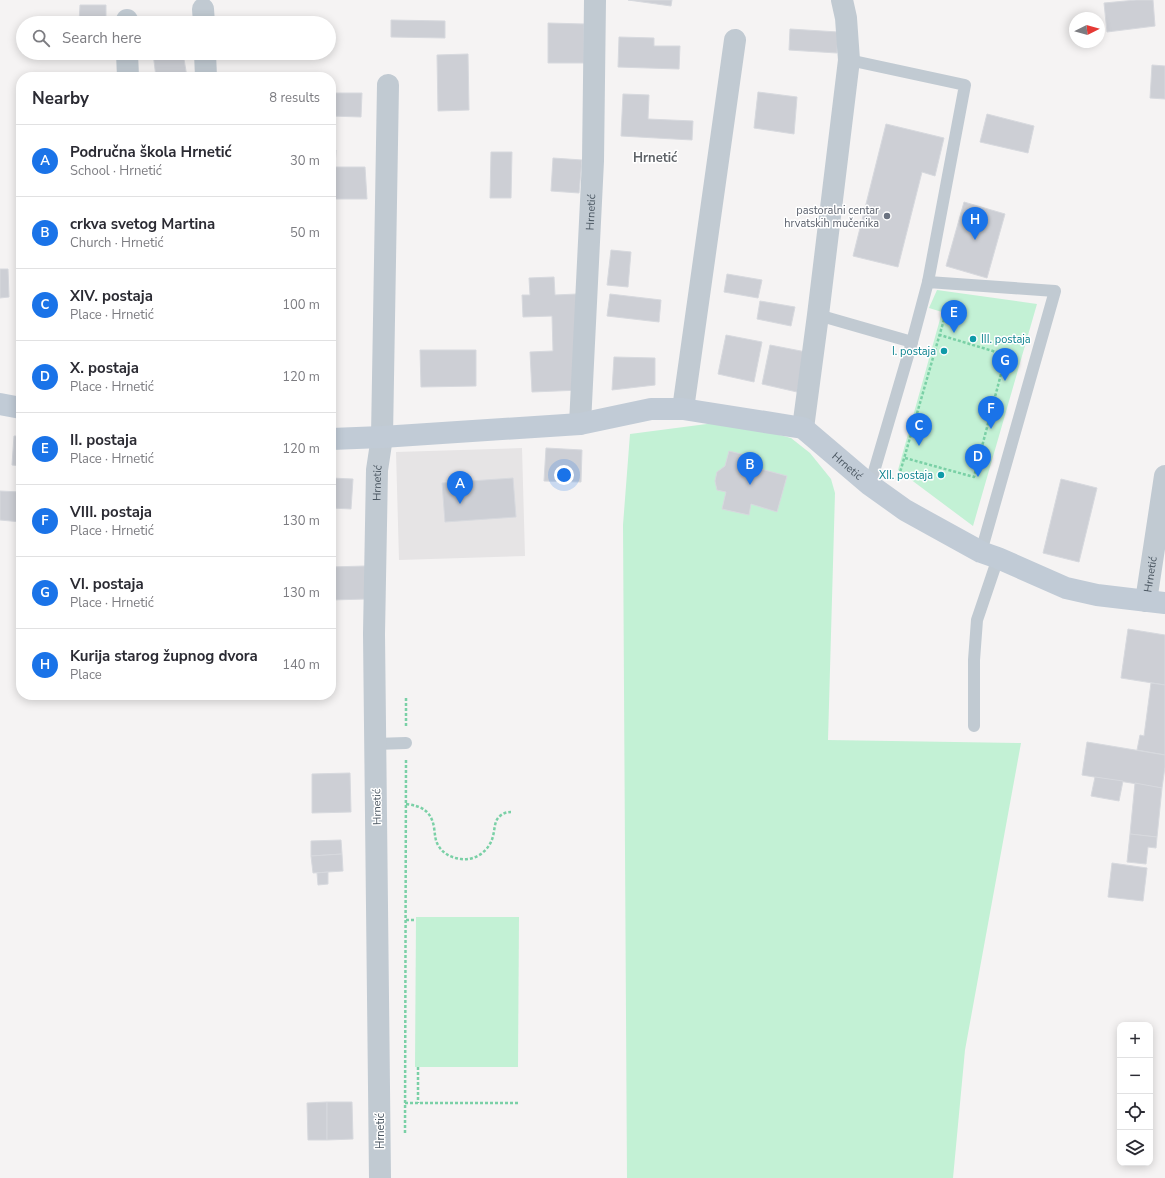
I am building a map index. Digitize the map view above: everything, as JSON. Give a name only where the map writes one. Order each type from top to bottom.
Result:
[{"type":"street","name":"Hrnetić","points":[[580,424],[593,161],[595,0]]},
{"type":"street","points":[[336,440],[580,424],[651,409],[683,409],[803,428],[849,60],[846,18],[842,0]]},
{"type":"street","points":[[683,409],[735,40]]},
{"type":"street","points":[[127,60],[128,72]]},
{"type":"street","points":[[205,60],[206,72]]},
{"type":"street","name":"Hrnetić","points":[[380,1178],[374,634],[377,470],[382,437],[388,85]]},
{"type":"street","points":[[0,404],[16,407]]},
{"type":"street","name":"Hrnetić","points":[[803,428],[870,485],[905,510],[990,555],[1066,588],[1156,602],[1165,476]]},
{"type":"lane","points":[[849,60],[966,85],[928,282],[870,485]]},
{"type":"lane","points":[[928,282],[1055,292],[990,555],[977,620],[974,660],[974,726]]},
{"type":"lane","points":[[818,315],[912,342]]},
{"type":"lane","points":[[375,744],[406,743]]},
{"type":"path","points":[[893,474],[899,477],[945,316]]},
{"type":"path","points":[[905,458],[974,477],[1006,355],[940,335]]},
{"type":"path","points":[[405,1133],[406,696]]},
{"type":"path","points":[[406,804],[416,805],[424,809],[431,816],[438,846],[449,856],[463,860],[471,859],[484,851],[490,844],[494,827],[500,816],[506,812],[511,812]]},
{"type":"path","points":[[406,920],[416,920]]},
{"type":"path","points":[[418,1067],[418,1103]]},
{"type":"path","points":[[405,1103],[520,1103]]},
{"type":"shaded area","points":[[522,448],[525,556],[399,560],[396,452]]},
{"type":"green space","points":[[937,290],[1037,304],[973,526],[898,470],[942,312],[929,308]]},
{"type":"green space","points":[[722,422],[791,438],[810,453],[831,479],[835,493],[828,740],[1021,743],[965,1050],[953,1178],[627,1178],[623,525],[630,434]]},
{"type":"green space","points":[[416,917],[519,917],[518,1067],[415,1067]]},
{"type":"building","points":[[628,0],[672,0],[671,6]]},
{"type":"building","points":[[1153,0],[1155,26],[1107,32],[1104,3]]},
{"type":"building","points":[[80,5],[106,5],[106,16],[79,16]]},
{"type":"building","points":[[391,20],[445,21],[445,38],[391,37]]},
{"type":"building","points":[[548,23],[584,24],[584,63],[548,63]]},
{"type":"building","points":[[790,29],[838,32],[837,53],[789,50]]},
{"type":"building","points":[[619,37],[654,38],[654,46],[680,46],[679,69],[618,67]]},
{"type":"building","points":[[468,54],[469,110],[438,111],[437,55]]},
{"type":"building","points":[[154,60],[184,60],[186,72],[155,72]]},
{"type":"building","points":[[1152,65],[1165,66],[1165,99],[1150,98]]},
{"type":"building","points":[[758,92],[797,97],[794,134],[754,128]]},
{"type":"building","points":[[336,93],[362,93],[361,117],[336,116]]},
{"type":"building","points":[[623,94],[649,95],[648,119],[693,121],[692,140],[621,136]]},
{"type":"building","points":[[987,114],[1034,126],[1028,153],[980,142]]},
{"type":"building","name":"pastoralni centar hrvatskih mučenika","points":[[886,124],[944,138],[935,176],[922,172],[898,267],[853,256]]},
{"type":"building","points":[[491,152],[512,152],[511,198],[490,198]]},
{"type":"building","points":[[553,158],[582,160],[579,193],[551,191]]},
{"type":"building","points":[[336,167],[365,167],[367,199],[336,199]]},
{"type":"building","points":[[964,202],[1005,214],[987,278],[946,266]]},
{"type":"building","points":[[611,250],[631,252],[628,287],[607,285]]},
{"type":"building","points":[[0,269],[8,269],[9,297],[0,298]]},
{"type":"building","points":[[727,274],[762,280],[758,298],[724,292]]},
{"type":"building","points":[[554,277],[555,295],[577,294],[581,390],[532,392],[530,352],[553,351],[552,316],[523,317],[522,295],[530,295],[529,278]]},
{"type":"building","points":[[610,294],[661,300],[659,322],[607,316]]},
{"type":"building","points":[[760,301],[795,307],[791,326],[757,319]]},
{"type":"building","points":[[726,335],[762,342],[754,382],[718,374]]},
{"type":"building","points":[[770,345],[806,352],[797,392],[762,384]]},
{"type":"building","points":[[420,350],[476,350],[476,386],[421,387]]},
{"type":"building","points":[[614,357],[655,358],[655,385],[612,390]]},
{"type":"building","points":[[14,436],[16,436],[16,465],[12,465]]},
{"type":"building","points":[[546,448],[582,450],[581,482],[544,481]]},
{"type":"building","points":[[729,451],[749,456],[746,465],[787,476],[777,512],[751,504],[749,515],[722,509],[726,492],[717,490],[715,481],[717,472],[725,466]]},
{"type":"building","points":[[336,478],[353,479],[351,509],[336,508]]},
{"type":"building","points":[[513,478],[516,517],[445,522],[442,483]]},
{"type":"building","points":[[1061,479],[1097,488],[1079,562],[1043,553]]},
{"type":"building","points":[[0,491],[16,492],[16,522],[0,520]]},
{"type":"building","points":[[365,566],[366,599],[336,600],[336,567]]},
{"type":"building","points":[[1128,629],[1165,635],[1165,685],[1121,678]]},
{"type":"building","points":[[1151,683],[1165,685],[1165,755],[1137,750],[1140,735],[1144,736]]},
{"type":"building","points":[[1087,742],[1165,755],[1162,788],[1082,775]]},
{"type":"building","points":[[350,773],[351,812],[312,813],[312,774]]},
{"type":"building","points":[[1095,777],[1123,781],[1119,801],[1091,796]]},
{"type":"building","points":[[1135,783],[1162,788],[1157,837],[1130,834]]},
{"type":"building","points":[[1130,834],[1157,837],[1156,848],[1148,847],[1146,864],[1127,862]]},
{"type":"building","points":[[341,840],[342,854],[311,856],[311,841]]},
{"type":"building","points":[[342,854],[343,871],[313,873],[311,856]]},
{"type":"building","points":[[1112,863],[1147,868],[1143,901],[1108,897]]},
{"type":"building","points":[[328,872],[328,884],[318,885],[317,873]]},
{"type":"building","points":[[327,1102],[327,1140],[308,1140],[307,1103]]},
{"type":"building","points":[[327,1102],[352,1102],[353,1139],[327,1140]]},
{"type":"place","name":"pastoralni centar hrvatskih mučenika","points":[[887,216]]},
{"type":"place","name":"Kurija starog župnog dvora","points":[[975,240]]},
{"type":"place","name":"II. postaja","points":[[954,333]]},
{"type":"place","name":"III. postaja","points":[[973,339]]},
{"type":"place","name":"I. postaja","points":[[944,351]]},
{"type":"place","name":"VI. postaja","points":[[1005,381]]},
{"type":"place","name":"VIII. postaja","points":[[991,429]]},
{"type":"place","name":"XIV. postaja","points":[[919,446]]},
{"type":"place","name":"XII. postaja","points":[[941,475]]},
{"type":"place","name":"X. postaja","points":[[978,477]]},
{"type":"place","name":"crkva svetog Martina","points":[[750,485]]},
{"type":"place","name":"Područna škola Hrnetić","points":[[460,504]]},
{"type":"district","name":"Hrnetić","points":[[655,158]]}]
